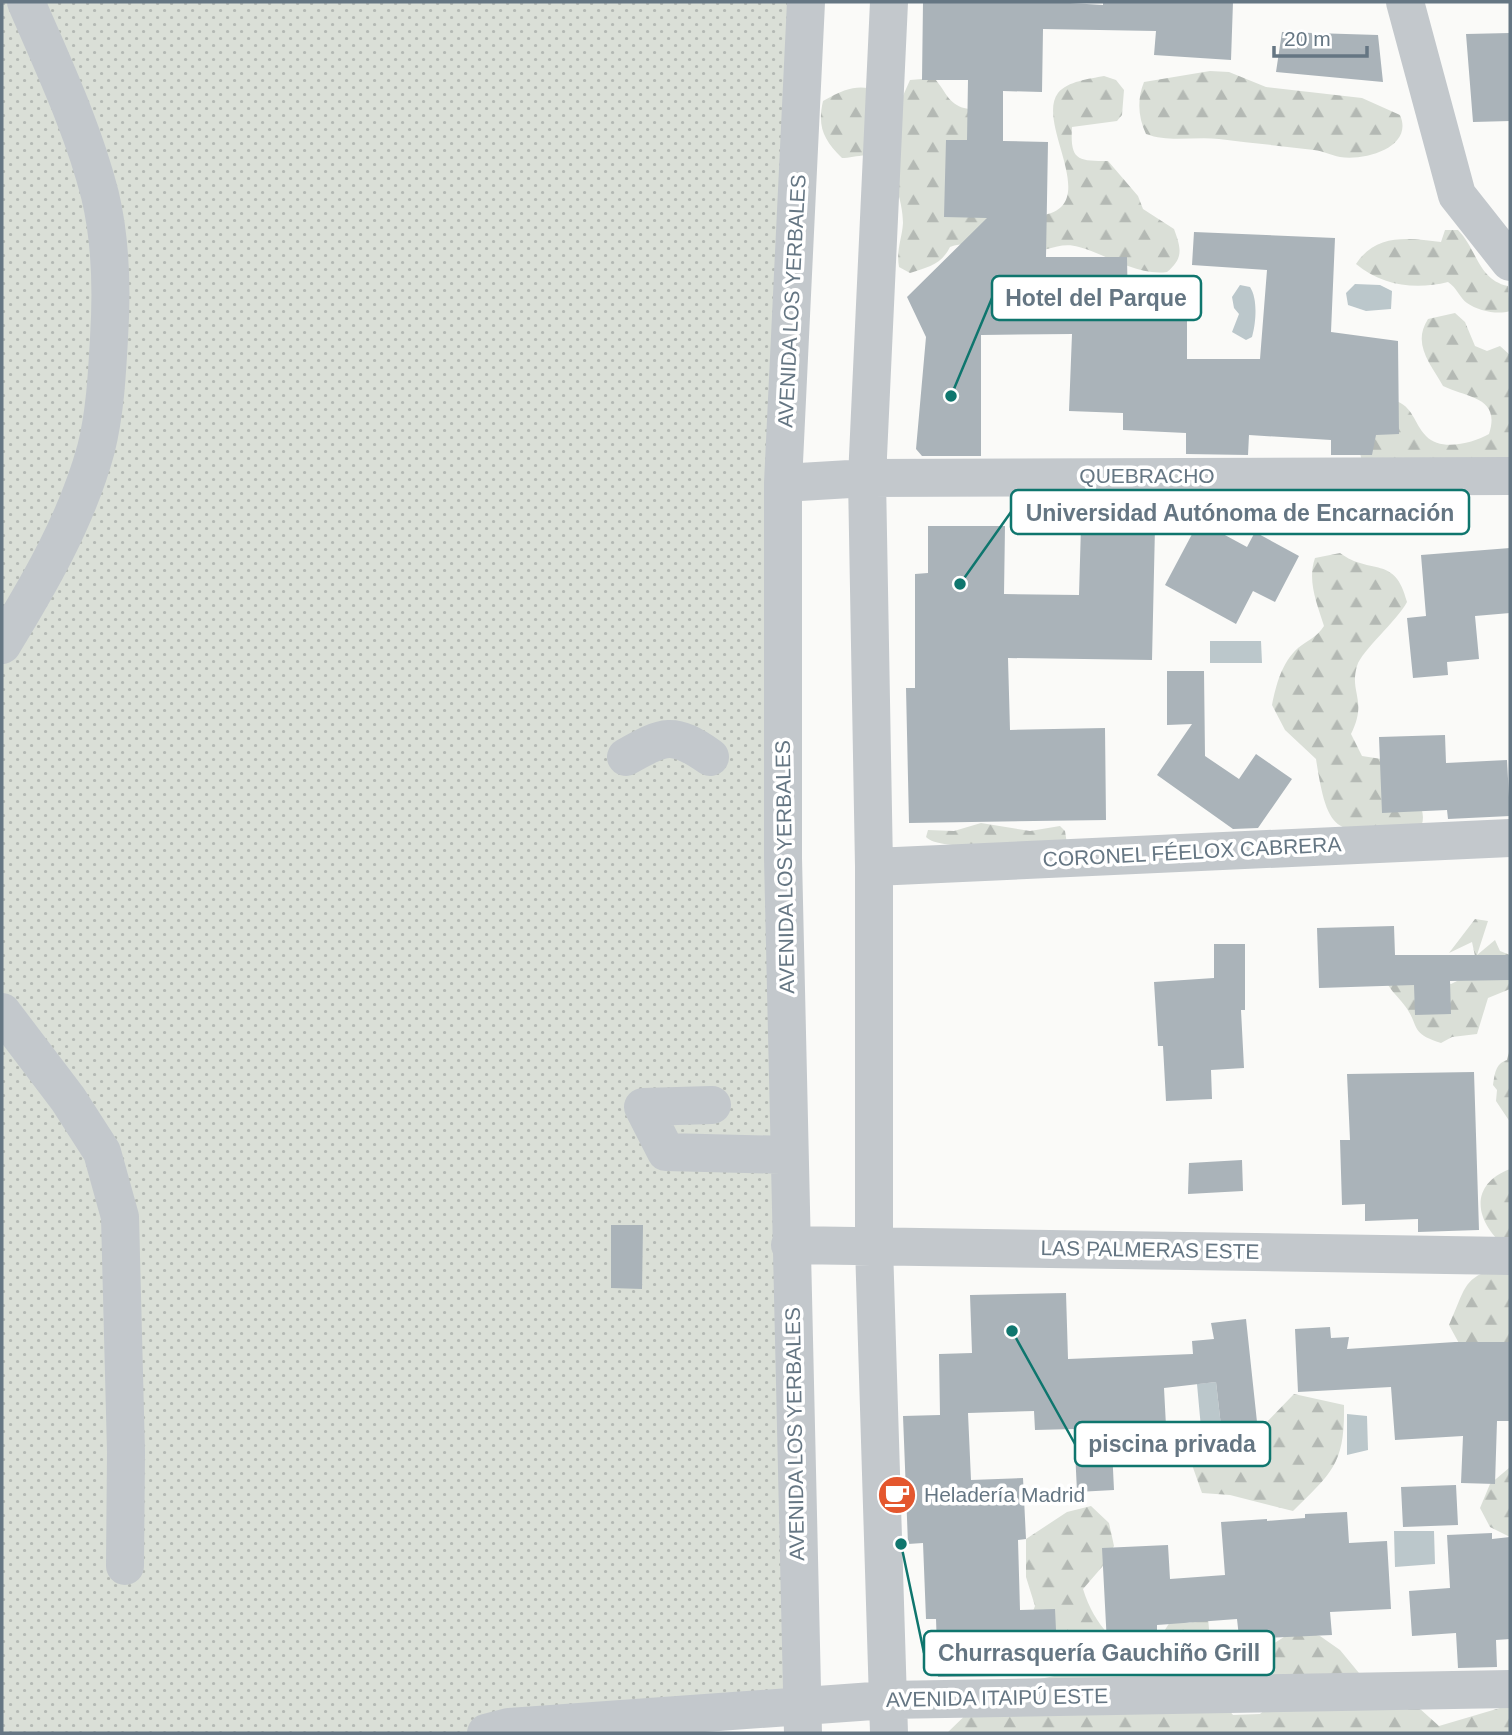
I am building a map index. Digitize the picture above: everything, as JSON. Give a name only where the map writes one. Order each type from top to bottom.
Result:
[{"type":"street","points":[[2,645],[36,589],[72,517],[96,448],[106,387],[112,292],[100,197],[71,104],[26,2]]},
{"type":"street","name":"AVENIDA LOS YERBALES","points":[[802,1719],[783,858],[783,483],[806,2]]},
{"type":"street","points":[[888,1717],[874,1246],[874,867],[867,478],[890,2]]},
{"type":"street","points":[[1405,2],[1457,195],[1510,262]]},
{"type":"street","name":"QUEBRACHO","points":[[783,483],[867,478],[1510,476]]},
{"type":"street","points":[[626,758],[656,741],[684,739],[710,757]]},
{"type":"street","name":"CORONEL FÉELOX CABRERA","points":[[874,867],[1510,838]]},
{"type":"street","points":[[2,1013],[68,1099],[102,1152],[120,1217],[126,1452],[125,1566]]},
{"type":"street","points":[[712,1152],[712,1100],[643,1107],[666,1152],[789,1155]]},
{"type":"street","name":"LAS PALMERAS ESTE","points":[[790,1245],[1510,1256]]},
{"type":"street","name":"AVENIDA ITAIPÚ ESTE","points":[[486,1733],[509,1727],[888,1717],[1510,1689]]},
{"type":"green space","points":[[2,2],[808,2],[783,483],[801,1705],[486,1733],[2,1733]]},
{"type":"green space","points":[[1210,71],[1229,72],[1266,87],[1362,98],[1400,115],[1403,126],[1400,136],[1385,150],[1351,158],[1290,147],[1210,138],[1173,139],[1146,134],[1139,108],[1144,82]]},
{"type":"green space","points":[[1104,76],[1116,80],[1124,90],[1122,115],[1117,121],[1072,127],[1072,146],[1082,159],[1108,161],[1138,196],[1143,209],[1174,229],[1180,252],[1167,272],[1134,268],[1072,246],[1058,246],[1026,253],[969,244],[950,247],[938,262],[910,273],[899,267],[903,223],[898,194],[890,174],[878,160],[870,156],[842,158],[823,132],[823,101],[845,90],[870,88],[902,98],[910,80],[934,78],[952,102],[969,109],[1034,216],[1056,211],[1066,200],[1068,184],[1053,107],[1058,93],[1073,83]]},
{"type":"green space","points":[[1445,230],[1458,230],[1484,271],[1498,283],[1508,286],[1510,311],[1494,312],[1472,306],[1448,282],[1424,286],[1400,284],[1377,277],[1356,264],[1364,254],[1383,242],[1417,239],[1441,242]]},
{"type":"green space","points":[[1455,313],[1465,322],[1475,346],[1487,351],[1500,346],[1510,355],[1510,479],[1363,466],[1360,453],[1394,400],[1406,407],[1426,436],[1440,444],[1466,443],[1489,434],[1491,422],[1486,406],[1472,397],[1443,386],[1422,345],[1428,319]]},
{"type":"green space","points":[[1340,553],[1351,560],[1389,571],[1402,587],[1407,602],[1357,666],[1355,683],[1358,713],[1351,734],[1362,756],[1388,760],[1409,786],[1423,814],[1418,833],[1354,831],[1342,827],[1333,819],[1326,806],[1316,759],[1285,730],[1272,705],[1288,660],[1324,626],[1312,584],[1315,558]]},
{"type":"green space","points":[[981,823],[1030,831],[1060,826],[1065,831],[1067,844],[970,846],[935,842],[926,837],[928,830],[954,831]]},
{"type":"green space","points":[[1475,919],[1488,921],[1477,955],[1495,940],[1500,951],[1510,955],[1510,989],[1488,998],[1477,1034],[1452,1037],[1441,1043],[1420,1032],[1383,974],[1440,979],[1451,984],[1463,978],[1475,956],[1472,942],[1449,953]]},
{"type":"green space","points":[[1510,1047],[1510,1122],[1496,1101],[1497,1090],[1493,1085],[1496,1070],[1507,1060]]},
{"type":"green space","points":[[1510,1169],[1510,1250],[1490,1230],[1481,1207],[1486,1186],[1496,1176]]},
{"type":"green space","points":[[1510,1264],[1510,1343],[1503,1346],[1461,1347],[1449,1325],[1464,1290],[1483,1273]]},
{"type":"green space","points":[[1294,1394],[1344,1405],[1339,1454],[1318,1486],[1293,1511],[1230,1495],[1202,1493],[1191,1462],[1197,1451],[1196,1436],[1208,1431],[1250,1424],[1262,1427]]},
{"type":"green space","points":[[1510,1443],[1510,1537],[1490,1527],[1480,1508],[1490,1484],[1509,1468]]},
{"type":"green space","points":[[1091,1506],[1109,1523],[1114,1546],[1102,1567],[1083,1589],[1101,1625],[1127,1650],[1151,1663],[1172,1650],[1157,1642],[1172,1619],[1189,1623],[1208,1618],[1215,1693],[1233,1715],[1260,1714],[1280,1697],[1272,1670],[1273,1644],[1295,1630],[1320,1636],[1340,1650],[1373,1690],[1419,1708],[1439,1726],[1510,1705],[1510,1733],[947,1733],[978,1703],[1026,1682],[1073,1672],[1021,1643],[1035,1606],[1026,1577],[1026,1539],[1067,1512]]},
{"type":"shaded area","points":[[1355,284],[1380,285],[1392,291],[1391,309],[1366,311],[1348,305],[1346,293]]},
{"type":"shaded area","points":[[1240,285],[1250,287],[1255,304],[1252,337],[1246,340],[1232,332],[1239,314],[1234,308],[1232,297]]},
{"type":"shaded area","points":[[1210,641],[1261,641],[1262,663],[1210,663]]},
{"type":"shaded area","points":[[1216,1382],[1221,1426],[1201,1428],[1197,1384]]},
{"type":"shaded area","points":[[1347,1414],[1367,1416],[1368,1450],[1347,1455]]},
{"type":"shaded area","points":[[1394,1531],[1434,1531],[1435,1564],[1395,1567]]},
{"type":"building","points":[[923,2],[1054,2],[1103,5],[1103,2],[1233,2],[1231,60],[1154,55],[1156,31],[1043,29],[1042,92],[1003,91],[1003,141],[1048,142],[1046,257],[1127,257],[1128,313],[1187,313],[1187,359],[1260,359],[1267,270],[1192,265],[1194,232],[1335,238],[1331,332],[1398,341],[1399,434],[1376,435],[1372,455],[1331,455],[1331,440],[1249,435],[1248,455],[1186,454],[1186,433],[1123,430],[1123,413],[1069,411],[1072,334],[981,335],[981,456],[922,456],[916,449],[926,337],[907,297],[987,218],[944,217],[946,140],[967,140],[968,80],[922,80]]},
{"type":"building","points":[[1282,32],[1378,35],[1383,82],[1276,72]]},
{"type":"building","points":[[1510,33],[1510,121],[1473,122],[1466,34]]},
{"type":"building","points":[[1199,521],[1247,547],[1255,532],[1299,556],[1275,602],[1253,591],[1236,624],[1165,585]]},
{"type":"building","points":[[928,526],[1005,526],[1004,594],[1079,595],[1081,526],[1155,527],[1152,660],[1008,658],[1010,730],[1105,728],[1106,820],[909,823],[906,688],[915,688],[915,574],[928,573]]},
{"type":"building","points":[[1510,548],[1510,613],[1475,616],[1479,659],[1447,662],[1448,675],[1413,678],[1407,618],[1426,616],[1421,555]]},
{"type":"building","points":[[1167,671],[1204,671],[1205,756],[1239,779],[1256,754],[1292,779],[1258,828],[1233,829],[1157,775],[1192,724],[1167,725]]},
{"type":"building","points":[[1445,735],[1446,763],[1507,760],[1510,816],[1448,819],[1447,810],[1382,813],[1379,737]]},
{"type":"building","points":[[1394,926],[1395,955],[1510,955],[1510,980],[1450,981],[1451,1014],[1415,1015],[1414,985],[1319,988],[1317,928]]},
{"type":"building","points":[[1214,944],[1245,944],[1245,1010],[1241,1010],[1244,1068],[1211,1070],[1212,1099],[1166,1101],[1163,1046],[1158,1046],[1154,982],[1214,978]]},
{"type":"building","points":[[1474,1072],[1479,1230],[1418,1232],[1418,1219],[1365,1221],[1365,1204],[1342,1205],[1340,1140],[1350,1140],[1347,1074]]},
{"type":"building","points":[[1242,1160],[1243,1191],[1188,1194],[1189,1163]]},
{"type":"building","points":[[611,1225],[643,1225],[642,1289],[611,1288]]},
{"type":"building","points":[[1066,1293],[1068,1359],[1193,1354],[1192,1341],[1214,1339],[1211,1323],[1246,1319],[1257,1422],[1221,1426],[1216,1382],[1164,1388],[1166,1426],[1111,1428],[1114,1490],[1077,1492],[1074,1429],[1035,1430],[1034,1411],[968,1413],[971,1480],[1023,1478],[1026,1539],[1018,1540],[1020,1610],[1055,1609],[1056,1630],[1062,1630],[1064,1675],[938,1677],[936,1619],[926,1619],[923,1543],[908,1544],[903,1416],[940,1415],[939,1354],[972,1353],[970,1295]]},
{"type":"building","points":[[1330,1327],[1331,1338],[1349,1337],[1347,1349],[1455,1342],[1510,1342],[1510,1421],[1497,1421],[1495,1484],[1461,1483],[1463,1436],[1395,1440],[1391,1387],[1298,1392],[1295,1329]]},
{"type":"building","points":[[1456,1485],[1458,1525],[1403,1527],[1401,1487]]},
{"type":"building","points":[[1347,1512],[1349,1543],[1387,1541],[1391,1609],[1330,1612],[1332,1635],[1267,1638],[1269,1671],[1246,1672],[1243,1637],[1239,1637],[1237,1619],[1157,1625],[1157,1642],[1107,1644],[1102,1548],[1168,1545],[1170,1579],[1225,1575],[1221,1522],[1305,1518],[1305,1514]]},
{"type":"building","points":[[1492,1533],[1492,1539],[1510,1537],[1510,1639],[1496,1640],[1497,1667],[1458,1668],[1456,1633],[1412,1636],[1409,1591],[1450,1588],[1447,1535]]},
{"type":"place","name":"Hotel del Parque","points":[[951,396]]},
{"type":"place","name":"Universidad Autónoma de Encarnación","points":[[960,584]]},
{"type":"place","name":"piscina privada","points":[[1012,1331]]},
{"type":"place","name":"Heladería Madrid","points":[[897,1495]]},
{"type":"place","name":"Churrasquería Gauchiño Grill","points":[[901,1544]]}]
